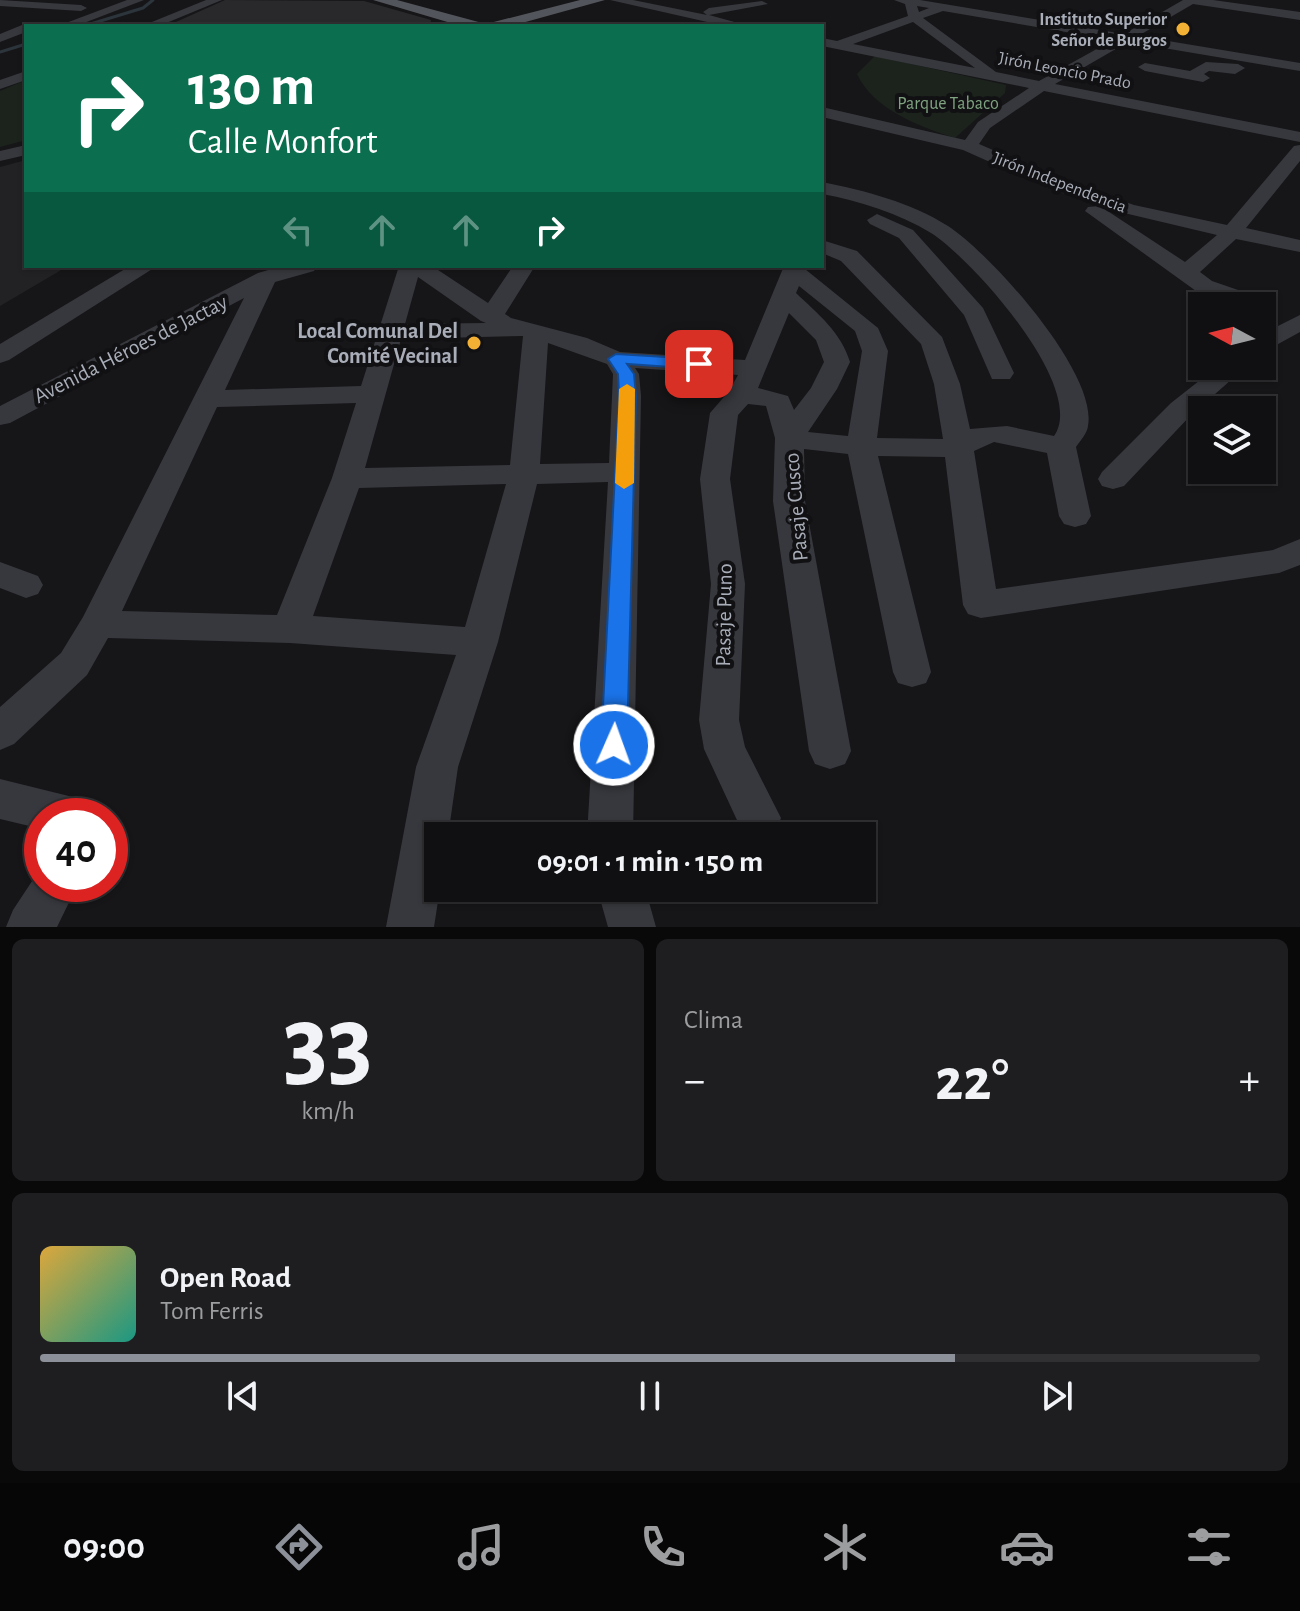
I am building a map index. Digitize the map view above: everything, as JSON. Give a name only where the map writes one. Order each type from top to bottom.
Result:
[{"type":"main road","points":[[500,24],[598,0]]},
{"type":"main road","points":[[517,24],[615,0]]},
{"type":"main road","points":[[387,1],[472,24]]},
{"type":"street","points":[[66,24],[81,14],[111,6],[102,0]]},
{"type":"street","points":[[40,24],[138,0]]},
{"type":"street","points":[[153,24],[216,0]]},
{"type":"street","points":[[615,0],[734,24]]},
{"type":"street","points":[[824,50],[960,0]]},
{"type":"street","points":[[969,146],[984,125],[1041,86],[1191,0],[1300,16]]},
{"type":"street","points":[[905,1],[1300,67]]},
{"type":"street","points":[[905,1],[914,17],[997,77]]},
{"type":"street","points":[[0,3],[81,14]]},
{"type":"street","points":[[691,15],[762,4]]},
{"type":"street","points":[[872,19],[914,17]]},
{"type":"street","points":[[712,24],[721,21]]},
{"type":"street","points":[[1,36],[24,28]]},
{"type":"street","points":[[1,36],[24,38]]},
{"type":"street","name":"Jirón Leoncio Prado","points":[[824,42],[1300,137]]},
{"type":"street","points":[[912,60],[951,43]]},
{"type":"street","points":[[1145,67],[1197,77],[1206,66],[1235,70],[1248,58]]},
{"type":"street","points":[[0,85],[24,76]]},
{"type":"street","points":[[1137,105],[1175,82]]},
{"type":"street","name":"Jirón Independencia","points":[[824,112],[969,146],[1129,210],[1300,246]]},
{"type":"street","points":[[0,149],[24,143]]},
{"type":"street","points":[[0,156],[24,150]]},
{"type":"street","points":[[1186,273],[1233,231],[1300,150]]},
{"type":"street","points":[[1003,161],[1117,223],[1204,286],[1221,292]]},
{"type":"street","points":[[824,188],[850,193],[910,216],[951,238],[994,275],[1055,360],[1073,406],[1074,427],[1061,447],[1075,516]]},
{"type":"street","points":[[824,203],[851,210],[906,234],[975,313],[1001,373]]},
{"type":"street","points":[[824,247],[849,256],[933,342],[947,384],[959,448],[981,605],[1293,559]]},
{"type":"street","points":[[0,335],[113,268]]},
{"type":"street","points":[[0,355],[57,317],[143,268]]},
{"type":"street","name":"Avenida Héroes de Jactay","points":[[0,417],[266,278],[299,268]]},
{"type":"street","points":[[290,629],[347,478],[409,268]]},
{"type":"street","points":[[420,268],[489,316],[531,331],[578,343],[616,359],[748,381],[778,402],[789,438],[861,447],[959,448],[970,436],[983,432],[1061,447]]},
{"type":"street","points":[[489,316],[500,305],[523,268]]},
{"type":"street","points":[[791,277],[866,328],[875,351],[861,447],[912,672]]},
{"type":"street","name":"Pasaje Puno","points":[[759,818],[725,749],[719,720],[728,584],[715,479],[724,413],[748,381],[791,277]]},
{"type":"street","name":"Pasaje Cusco","points":[[791,277],[833,347],[837,362],[824,389],[789,438],[789,501],[830,751]]},
{"type":"street","points":[[3,728],[74,664],[98,624],[266,278]]},
{"type":"street","points":[[1276,312],[1300,321]]},
{"type":"street","points":[[1276,336],[1300,321]]},
{"type":"street","points":[[392,332],[531,331]]},
{"type":"street","points":[[410,927],[437,767],[479,642],[524,473],[531,331]]},
{"type":"street","points":[[611,822],[627,396],[626,374],[616,359]]},
{"type":"street","points":[[1113,479],[1181,409],[1217,380]]},
{"type":"street","points":[[207,399],[374,394]]},
{"type":"street","points":[[347,478],[625,472]]},
{"type":"street","points":[[98,624],[290,629],[479,642]]},
{"type":"street","points":[[0,799],[24,805]]},
{"type":"street","points":[[30,927],[45,902]]},
{"type":"street","points":[[625,902],[632,927]]},
{"type":"shaded area","points":[[24,161],[24,268],[65,268],[0,306],[0,167]]},
{"type":"green space","name":"Parque Tabaco","points":[[875,56],[1006,85],[1005,93],[955,138],[899,115],[874,97],[857,74]]},
{"type":"green space","points":[[24,81],[24,141],[0,147],[0,91]]},
{"type":"building","points":[[225,0],[364,1],[431,20],[430,24],[171,24]]},
{"type":"waterway","points":[[91,24],[143,8],[153,0]]},
{"type":"waterway","points":[[0,52],[24,45]]},
{"type":"slow traffic","points":[[624,483],[627,389]]},
{"type":"place","name":"Instituto Superior Señor de Burgos","points":[[1183,29]]},
{"type":"place","name":"Local Comunal Del Comité Vecinal","points":[[474,343]]},
{"type":"route","points":[[614,745],[627,396],[626,374],[616,359],[699,364]]}]
